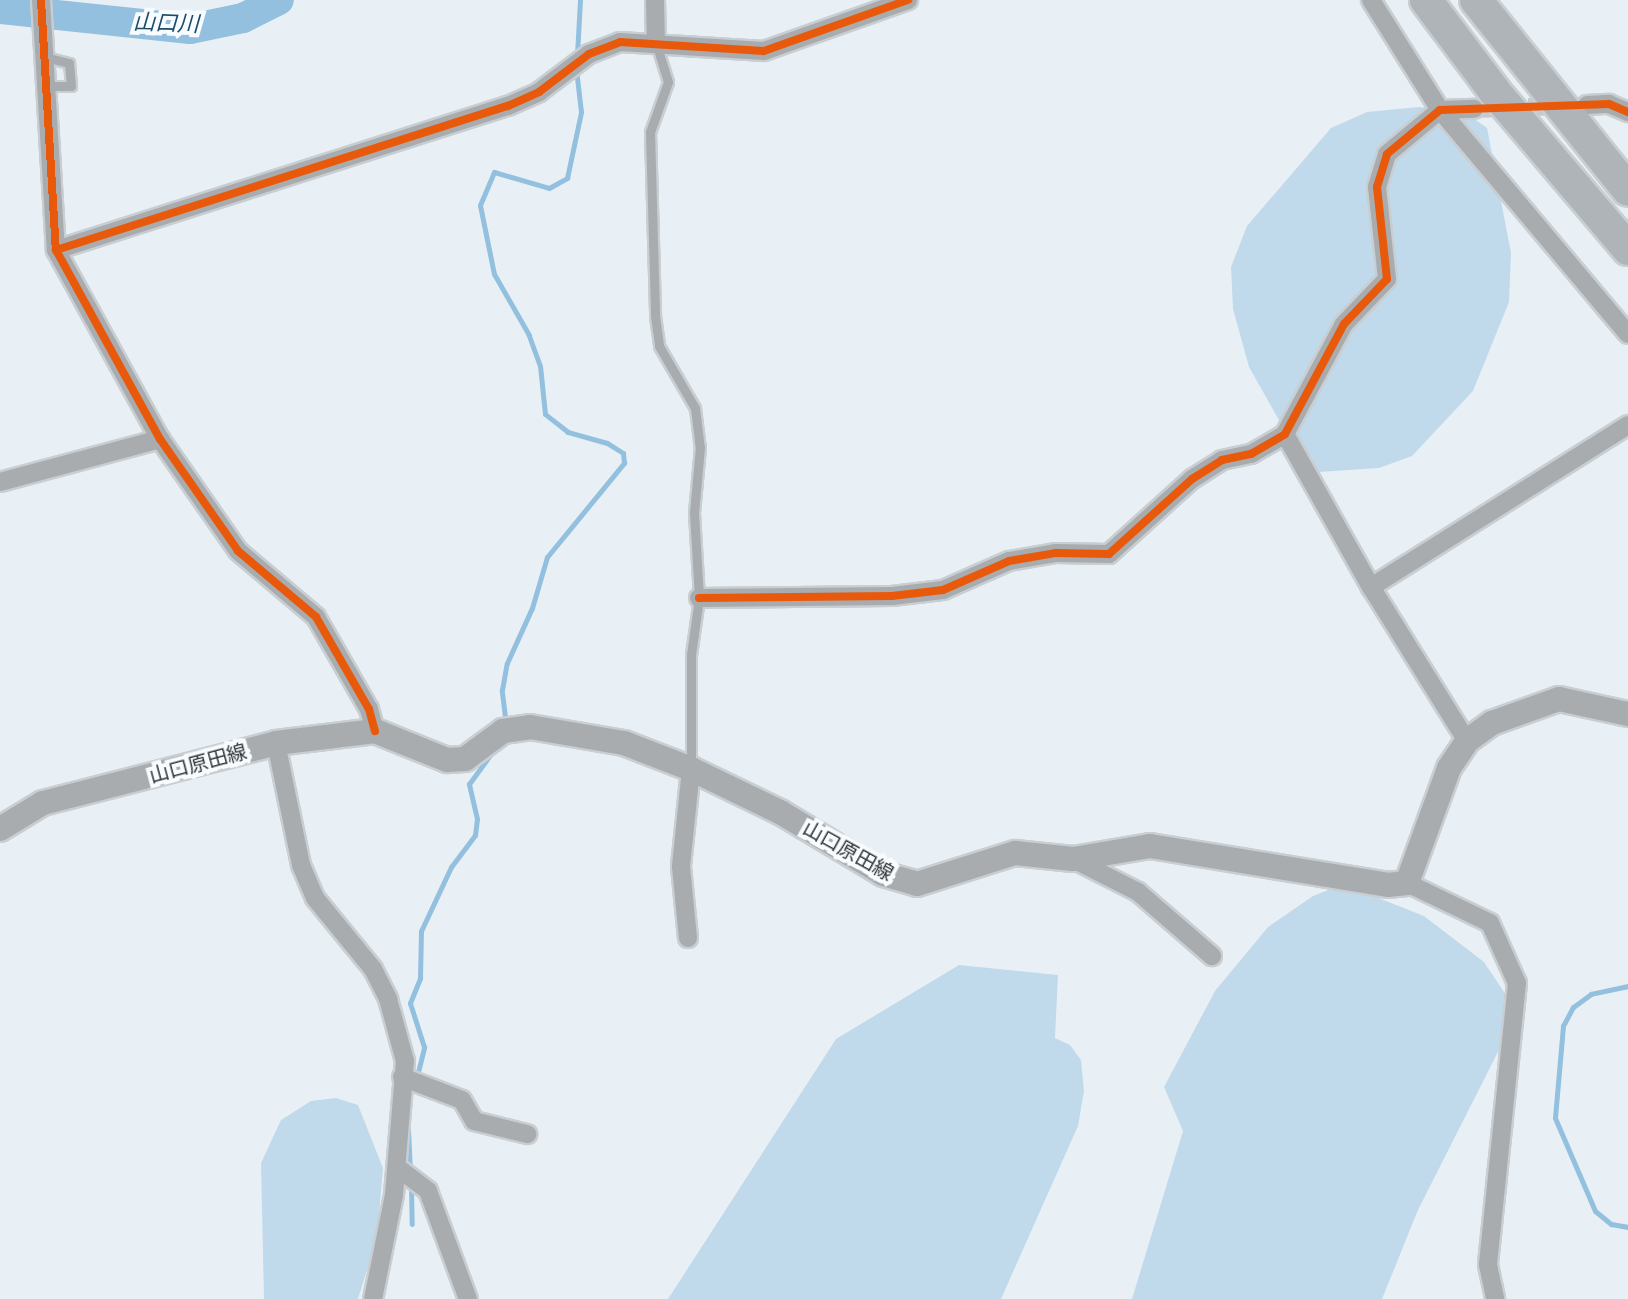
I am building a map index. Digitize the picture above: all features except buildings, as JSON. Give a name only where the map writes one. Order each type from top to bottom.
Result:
[{"type":"highway","points":[[1426,0],[1495,92],[1628,249]]},
{"type":"highway","points":[[1476,0],[1628,190]]},
{"type":"main road","points":[[1407,883],[1449,768],[1467,741],[1492,723],[1559,699],[1628,714]]},
{"type":"main road","name":"山口原田線","points":[[0,829],[43,803],[276,743],[375,731],[447,760],[465,759],[503,731],[530,727],[585,733],[691,769],[780,812],[883,874],[917,884],[1015,853],[1073,859],[1150,846],[1183,848],[1388,885],[1407,883]]},
{"type":"street","points":[[41,0],[56,250],[160,439],[238,551],[316,617],[363,698],[375,731]]},
{"type":"street","points":[[655,0],[656,43]]},
{"type":"street","points":[[56,250],[508,106],[539,92],[589,54],[620,42],[764,51],[908,0]]},
{"type":"street","points":[[1371,0],[1440,110],[1628,334]]},
{"type":"street","points":[[1587,105],[1609,104],[1628,112]]},
{"type":"street","points":[[699,598],[892,596],[943,590],[1009,561],[1056,553],[1109,554],[1192,479],[1222,460],[1251,454],[1285,434],[1344,324],[1387,279],[1377,187],[1387,154],[1440,110],[1474,109]]},
{"type":"street","points":[[1371,587],[1628,425]]},
{"type":"street","points":[[1285,434],[1371,587],[1467,741]]},
{"type":"street","points":[[0,482],[160,439]]},
{"type":"street","points":[[276,743],[301,865],[315,898],[373,969],[388,999],[405,1061],[398,1168],[373,1299]]},
{"type":"street","points":[[688,938],[681,866],[691,769]]},
{"type":"street","points":[[1073,859],[1138,892],[1212,956]]},
{"type":"street","points":[[1407,883],[1490,923],[1517,983],[1488,1265],[1495,1299]]},
{"type":"street","points":[[402,1077],[462,1100],[474,1121],[527,1134]]},
{"type":"street","points":[[398,1168],[428,1191],[468,1299]]},
{"type":"lane","points":[[656,43],[668,82],[650,132],[655,316],[659,346],[695,408],[700,447],[694,513],[699,598],[691,655],[691,769]]},
{"type":"shaded area","points":[[1419,107],[1466,113],[1487,128],[1511,253],[1509,302],[1473,391],[1412,456],[1379,468],[1319,472],[1302,461],[1249,367],[1233,309],[1231,267],[1247,226],[1331,128],[1367,112]]},
{"type":"shaded area","points":[[1343,884],[1424,916],[1484,962],[1508,998],[1505,1038],[1418,1210],[1382,1299],[1132,1299],[1183,1131],[1164,1087],[1215,991],[1268,927],[1313,896]]},
{"type":"shaded area","points":[[959,965],[1058,975],[1055,1038],[1070,1045],[1081,1060],[1084,1091],[1078,1126],[1001,1299],[668,1299],[836,1039]]},
{"type":"shaded area","points":[[336,1098],[358,1105],[383,1168],[377,1238],[358,1299],[264,1299],[261,1163],[281,1120],[311,1101]]},
{"type":"waterway","name":"山口川","points":[[0,9],[190,29],[243,18],[279,0]]},
{"type":"waterway","points":[[577,55],[580,0]]},
{"type":"waterway","points":[[506,725],[502,690],[507,663],[532,608],[547,557],[624,463],[623,453],[607,443],[568,432],[545,414],[540,366],[529,335],[494,274],[480,205],[494,172],[549,188],[567,178],[581,112],[576,69]]},
{"type":"waterway","points":[[417,1076],[424,1047],[410,1003],[420,978],[421,931],[451,867],[475,835],[477,819],[469,784],[493,751]]},
{"type":"waterway","points":[[1628,986],[1591,994],[1573,1007],[1563,1026],[1555,1118],[1595,1211],[1611,1224],[1628,1227]]},
{"type":"waterway","points":[[408,1129],[410,1171]]},
{"type":"waterway","points":[[411,1185],[412,1224]]},
{"type":"tunnel","points":[[1474,109],[1563,106]]},
{"type":"cycle path","points":[[41,0],[56,250],[160,439],[238,551],[316,617],[369,709],[375,731]]},
{"type":"cycle path","points":[[56,250],[508,106],[539,92],[589,54],[620,42],[764,51],[908,0]]},
{"type":"cycle path","points":[[699,598],[892,596],[943,590],[1009,561],[1056,553],[1109,554],[1192,479],[1222,460],[1251,454],[1285,434],[1344,324],[1387,279],[1377,187],[1387,154],[1440,110],[1609,104],[1628,112]]}]
